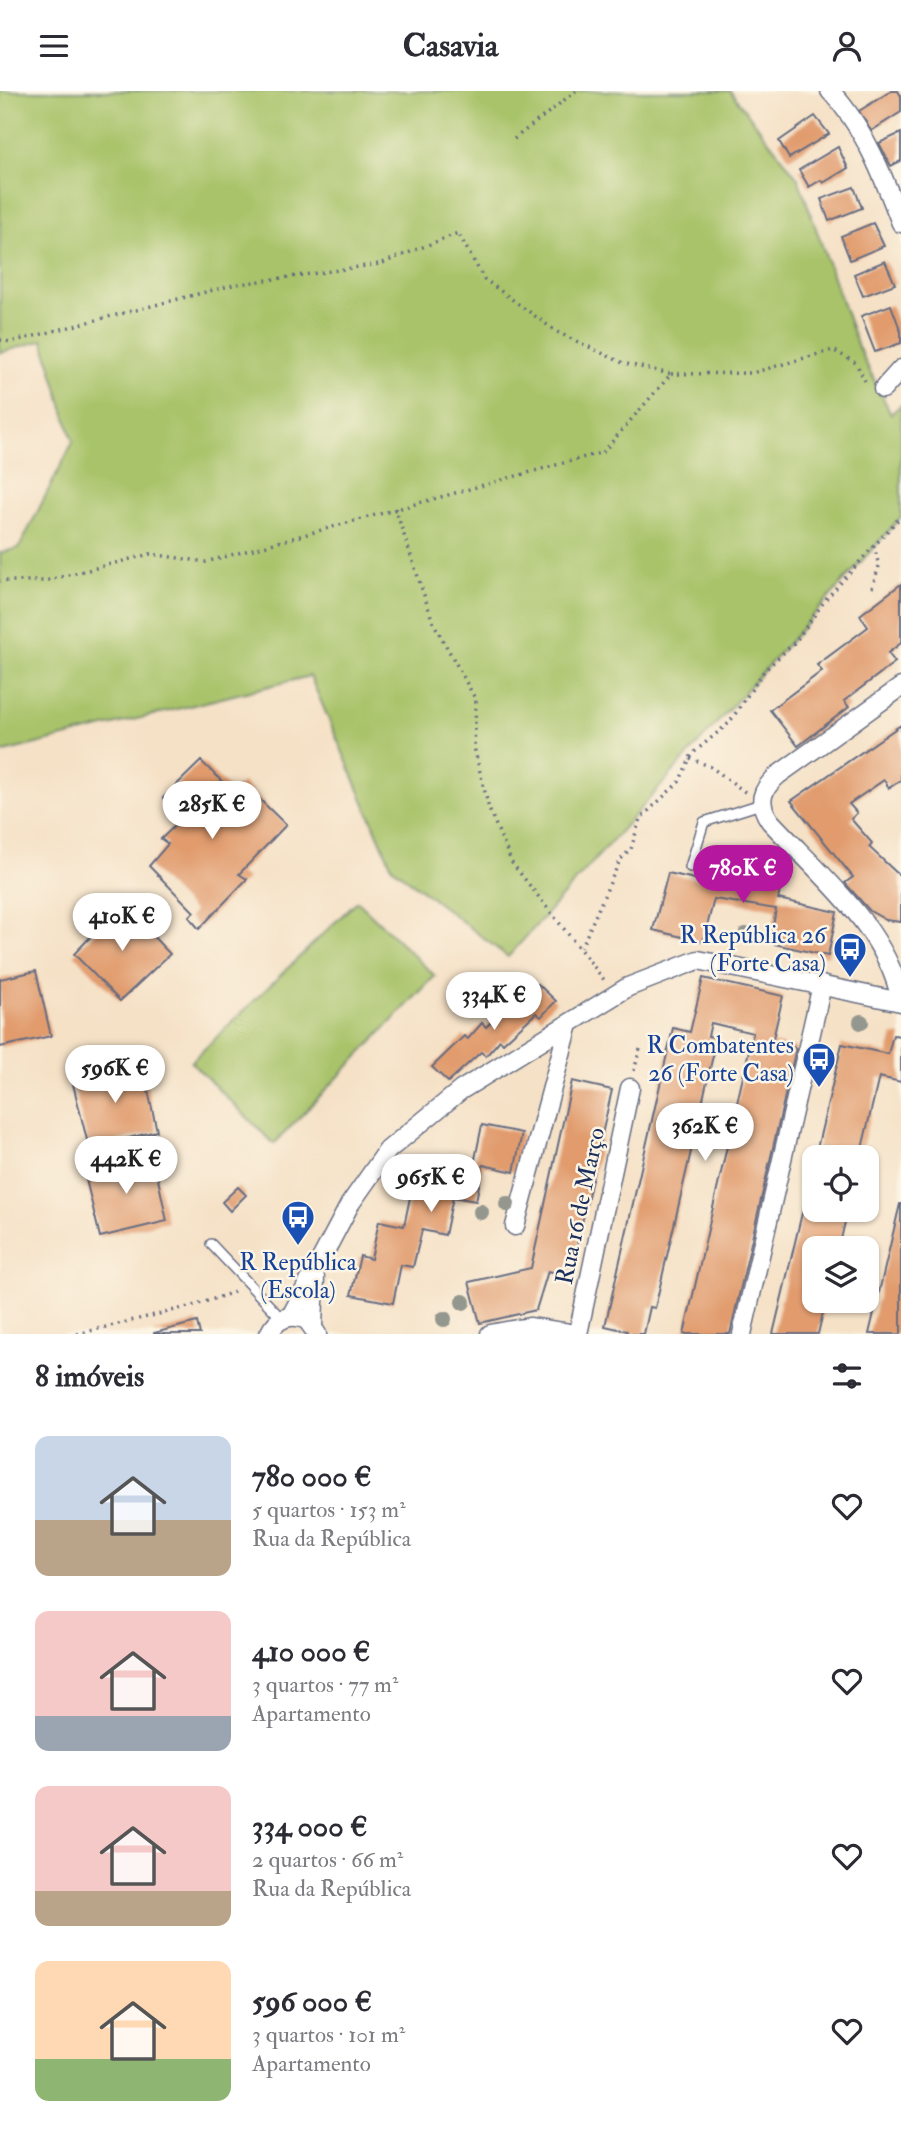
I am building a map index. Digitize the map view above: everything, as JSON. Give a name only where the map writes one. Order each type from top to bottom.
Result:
[{"type":"street","points":[[830,91],[839,101],[881,170],[901,223]]},
{"type":"street","points":[[883,389],[901,369]]},
{"type":"street","points":[[270,1334],[287,1317],[316,1274],[350,1204],[388,1150],[461,1090],[615,994],[698,960],[901,1002],[896,977],[867,927],[770,821],[761,804],[762,793],[778,775],[901,687]]},
{"type":"street","points":[[742,1334],[822,985]]},
{"type":"street","points":[[515,1226],[569,1024]]},
{"type":"street","name":"Rua 16 de Março","points":[[577,1334],[630,1088]]},
{"type":"street","points":[[315,1330],[316,1274]]},
{"type":"street","points":[[287,1317],[307,1320],[315,1330]]},
{"type":"street","points":[[490,1334],[529,1327],[577,1334]]},
{"type":"lane","points":[[690,867],[704,822],[761,804]]},
{"type":"lane","points":[[211,1244],[251,1286],[287,1317]]},
{"type":"path","points":[[514,139],[576,91]]},
{"type":"path","points":[[0,339],[11,342],[233,285],[380,264],[458,233],[484,279],[557,332],[623,363],[671,374],[752,373],[833,350],[856,363],[869,389],[883,389]]},
{"type":"path","points":[[0,581],[45,581],[150,554],[206,562],[603,452],[671,374]]},
{"type":"path","points":[[395,508],[433,622],[476,700],[474,747],[489,809],[512,863],[615,994]]},
{"type":"path","points":[[581,948],[620,860],[631,849],[640,819],[679,782],[691,758],[729,723],[764,671],[795,642],[817,615],[818,608],[901,516]]},
{"type":"path","points":[[872,588],[879,566],[874,547]]},
{"type":"path","points":[[691,758],[711,767],[761,804]]},
{"type":"path","points":[[77,1334],[196,1305],[251,1286]]},
{"type":"green space","points":[[0,91],[730,91],[798,178],[858,347],[891,414],[901,405],[901,517],[508,957],[392,867],[310,676],[0,753],[0,553],[19,548],[73,442],[43,340],[0,353]]},
{"type":"green space","points":[[357,901],[435,976],[274,1144],[191,1062]]},
{"type":"building","points":[[891,91],[898,91],[901,96],[901,112],[871,131],[859,111]]},
{"type":"building","points":[[815,116],[829,134],[789,158],[779,141]]},
{"type":"building","points":[[901,133],[901,161],[891,166],[879,143]]},
{"type":"building","points":[[838,147],[848,168],[823,183],[821,180],[809,187],[799,170]]},
{"type":"building","points":[[854,187],[862,208],[829,221],[821,199]]},
{"type":"building","points":[[873,223],[884,246],[850,260],[841,236]]},
{"type":"building","points":[[885,261],[895,284],[863,296],[854,274]]},
{"type":"building","points":[[891,305],[901,332],[901,343],[875,352],[861,316]]},
{"type":"building","points":[[901,584],[901,643],[888,653],[895,662],[844,701],[849,707],[798,746],[770,710],[822,671],[817,665],[868,627],[860,615]]},
{"type":"building","points":[[901,725],[901,780],[889,788],[884,780],[849,804],[857,813],[851,819],[872,843],[869,847],[901,877],[901,922],[886,920],[870,911],[845,883],[853,877],[791,801]]},
{"type":"building","points":[[201,761],[232,791],[243,783],[286,825],[239,874],[247,879],[199,929],[189,917],[194,912],[149,866],[168,844],[161,839],[182,819],[163,798]]},
{"type":"building","points":[[725,852],[785,869],[778,899],[837,912],[828,956],[770,943],[776,909],[714,899],[703,942],[653,930],[668,873],[717,884]]},
{"type":"building","points":[[122,904],[170,954],[120,1001],[74,954]]},
{"type":"building","points":[[36,971],[51,1036],[0,1047],[0,979]]},
{"type":"building","points":[[703,978],[783,996],[772,1043],[796,1048],[730,1334],[684,1334],[753,1033],[711,1023],[708,1036],[717,1038],[655,1308],[650,1307],[644,1334],[626,1334],[627,1331],[605,1326],[673,1028],[690,1032]]},
{"type":"building","points":[[538,984],[556,1001],[541,1017],[536,1013],[503,1043],[500,1040],[486,1056],[481,1052],[448,1082],[432,1067],[464,1036],[468,1039],[482,1023],[486,1027],[518,997],[523,1000]]},
{"type":"building","points":[[893,1035],[901,1036],[901,1082],[879,1077],[863,1145],[818,1145],[842,1044],[888,1054]]},
{"type":"building","points":[[142,1063],[157,1131],[89,1148],[72,1080]]},
{"type":"building","points":[[572,1081],[612,1090],[570,1276],[548,1271],[536,1310],[480,1323],[469,1282],[531,1268]]},
{"type":"building","points":[[482,1125],[522,1133],[514,1172],[483,1165],[476,1201],[453,1197],[445,1235],[422,1230],[413,1267],[401,1265],[393,1303],[351,1295],[360,1256],[371,1259],[379,1221],[404,1226],[412,1188],[437,1193],[444,1157],[474,1164]]},
{"type":"building","points":[[153,1156],[167,1221],[100,1237],[84,1171]]},
{"type":"building","points":[[238,1187],[246,1195],[230,1211],[222,1202]]},
{"type":"building","points":[[900,1204],[901,1334],[869,1334],[874,1313],[879,1313],[879,1292]]},
{"type":"building","points":[[802,1213],[802,1222],[845,1222],[842,1236],[802,1236],[802,1313],[823,1313],[818,1334],[773,1334]]},
{"type":"building","points":[[197,1322],[200,1334],[154,1334],[154,1333]]},
{"type":"place","name":"R República 26 (Forte Casa)","points":[[850,979]]},
{"type":"place","name":"R Combatentes 26 (Forte Casa)","points":[[819,1089]]},
{"type":"place","name":"R República (Escola)","points":[[298,1247]]}]
